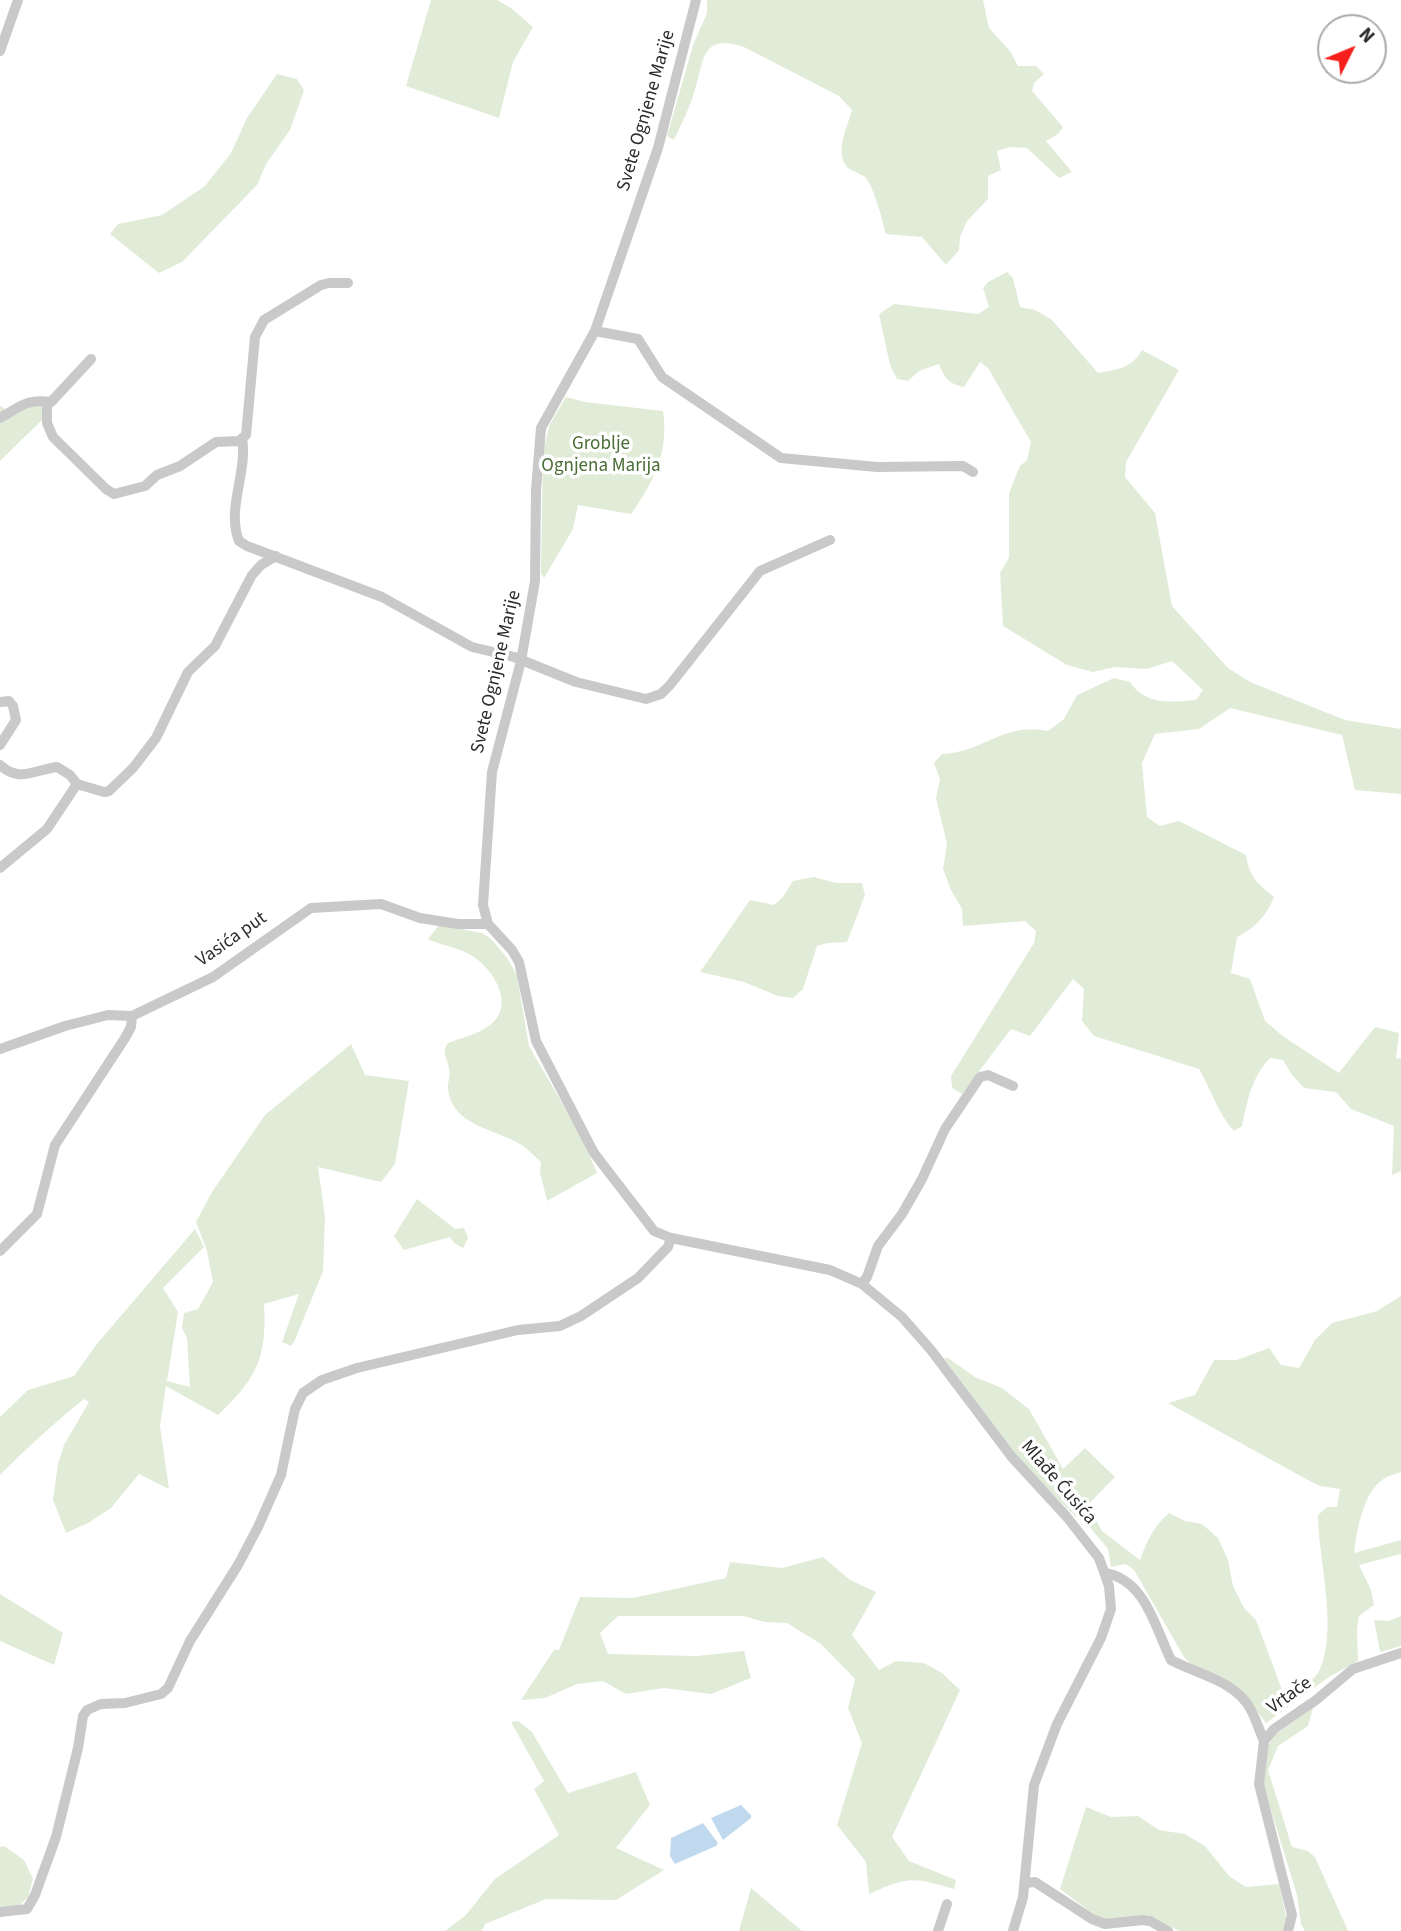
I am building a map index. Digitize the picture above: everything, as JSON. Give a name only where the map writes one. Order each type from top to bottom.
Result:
[{"type":"street","points":[[0,51],[18,0]]},
{"type":"street","name":"Svete Ognjene Marije","points":[[488,925],[483,905],[483,889],[492,772],[521,661],[535,581],[536,490],[541,428],[595,331],[658,148],[696,0]]},
{"type":"street","points":[[47,402],[47,423],[53,437],[106,489],[114,494],[145,486],[157,475],[180,466],[216,442],[239,441],[246,435],[255,337],[264,320],[321,285],[348,283]]},
{"type":"street","points":[[595,331],[638,339],[662,377],[781,458],[877,467],[963,466],[973,472]]},
{"type":"street","points":[[0,418],[29,401],[51,402],[91,359]]},
{"type":"street","points":[[242,438],[244,459],[234,524],[239,541],[382,597],[472,647],[514,657],[576,681],[646,699],[654,698],[670,684],[760,570],[830,540]]},
{"type":"street","points":[[0,765],[14,775],[21,776],[57,767],[70,775],[77,784],[109,791],[133,768],[156,737],[188,672],[215,646],[252,575],[275,556]]},
{"type":"street","points":[[0,702],[9,701],[16,720],[0,746]]},
{"type":"street","points":[[0,868],[47,829],[77,784]]},
{"type":"street","name":"Vasića put","points":[[0,1049],[108,1015],[132,1016],[213,977],[311,908],[381,904],[420,918],[488,925]]},
{"type":"street","points":[[0,1912],[27,1909],[35,1895],[56,1838],[83,1716],[87,1710],[101,1704],[125,1703],[161,1694],[168,1688],[190,1641],[238,1565],[258,1527],[281,1475],[295,1409],[303,1393],[322,1380],[357,1368],[518,1331],[560,1326],[581,1316],[638,1278],[668,1247],[671,1238],[654,1231],[594,1153],[536,1041],[519,962],[512,950],[488,925]]},
{"type":"street","points":[[0,1251],[37,1214],[55,1144],[125,1038],[131,1027],[132,1016]]},
{"type":"street","points":[[862,1284],[878,1246],[902,1214],[945,1129],[980,1077],[988,1075],[1013,1086]]},
{"type":"street","name":"Mlađe Ćusića","points":[[671,1238],[830,1270],[862,1284],[902,1317],[931,1350],[1011,1456],[1099,1558],[1111,1598],[1106,1625],[1057,1724],[1034,1785],[1025,1883],[1013,1931]]},
{"type":"street","points":[[1105,1573],[1124,1578],[1144,1601],[1171,1660],[1234,1690],[1247,1703],[1264,1741]]},
{"type":"street","name":"Vrtače","points":[[1288,1931],[1292,1916],[1259,1784],[1264,1741],[1274,1729],[1316,1700],[1353,1669],[1401,1653]]},
{"type":"street","points":[[1025,1883],[1035,1882],[1092,1919],[1105,1924],[1143,1920],[1168,1931]]},
{"type":"street","points":[[938,1931],[947,1905]]},
{"type":"green space","points":[[431,0],[497,0],[533,27],[513,62],[499,118],[406,86]]},
{"type":"green space","points":[[707,0],[983,0],[989,28],[1010,51],[1018,66],[1036,66],[1044,74],[1034,83],[1032,91],[1063,127],[1058,134],[1046,141],[1072,172],[1059,178],[1027,148],[1010,147],[997,151],[1001,170],[988,176],[988,199],[967,221],[960,237],[959,250],[946,265],[922,237],[886,234],[869,183],[864,176],[851,170],[843,161],[843,139],[852,110],[839,96],[744,47],[730,43],[719,44],[706,53],[692,99],[674,140],[667,136],[693,45],[707,13]]},
{"type":"green space","points":[[277,74],[297,79],[304,90],[290,130],[266,164],[257,185],[182,262],[159,273],[110,234],[118,224],[162,215],[205,186],[231,153],[247,118]]},
{"type":"green space","points":[[1007,272],[1013,278],[1020,307],[1035,310],[1051,319],[1098,373],[1129,365],[1142,350],[1179,370],[1126,462],[1125,477],[1155,513],[1172,606],[1228,668],[1250,682],[1345,720],[1401,729],[1401,794],[1355,790],[1342,735],[1230,708],[1199,729],[1155,734],[1142,763],[1147,817],[1160,826],[1179,821],[1246,855],[1255,879],[1274,897],[1260,920],[1237,937],[1231,973],[1250,979],[1265,1021],[1284,1037],[1339,1073],[1375,1027],[1399,1033],[1396,1058],[1401,1059],[1401,1171],[1392,1175],[1394,1126],[1351,1109],[1336,1092],[1304,1088],[1283,1060],[1270,1058],[1264,1065],[1251,1090],[1242,1126],[1234,1131],[1219,1109],[1199,1069],[1094,1036],[1082,1021],[1084,989],[1073,979],[1030,1036],[1011,1029],[962,1094],[952,1088],[951,1076],[1034,943],[1036,931],[1025,921],[963,926],[962,909],[943,869],[947,844],[936,798],[940,779],[934,763],[942,754],[970,749],[1005,734],[1032,729],[1048,731],[1064,719],[1077,695],[1114,678],[1130,682],[1136,690],[1160,701],[1196,700],[1203,690],[1172,661],[1147,669],[1115,667],[1093,672],[1067,665],[1003,626],[1000,573],[1009,558],[1009,493],[1020,466],[1027,460],[1031,442],[988,368],[980,362],[964,387],[948,380],[939,364],[919,371],[908,381],[897,379],[890,365],[879,314],[894,304],[978,314],[989,307],[983,288],[988,282]]},
{"type":"green space","name":"Groblje Ognjena Marija","points":[[566,397],[585,402],[663,411],[664,439],[653,478],[631,514],[578,505],[573,529],[544,578],[541,573],[543,451],[550,424]]},
{"type":"green space","points":[[41,402],[44,418],[0,461],[0,406],[14,413]]},
{"type":"green space","points":[[814,877],[836,883],[862,883],[865,895],[847,942],[817,946],[803,989],[793,998],[778,996],[744,982],[700,972],[750,900],[774,905],[793,881]]},
{"type":"green space","points":[[439,925],[482,933],[491,939],[508,959],[517,976],[529,1046],[580,1134],[597,1173],[547,1201],[540,1172],[541,1162],[520,1144],[466,1119],[452,1102],[448,1090],[446,1046],[489,1026],[497,1018],[502,999],[495,980],[482,963],[464,951],[428,939]]},
{"type":"green space","points":[[351,1044],[365,1075],[409,1081],[395,1164],[381,1182],[318,1167],[325,1217],[323,1271],[295,1340],[291,1346],[282,1342],[299,1294],[264,1304],[264,1339],[257,1366],[242,1390],[218,1415],[166,1386],[160,1426],[169,1489],[139,1474],[111,1508],[66,1533],[53,1500],[58,1464],[64,1445],[89,1402],[84,1399],[73,1408],[0,1475],[0,1417],[28,1390],[74,1376],[96,1345],[195,1229],[204,1247],[163,1288],[178,1312],[167,1381],[190,1387],[187,1338],[182,1328],[184,1313],[198,1309],[213,1282],[207,1251],[196,1222],[212,1192],[265,1115]]},
{"type":"green space","points":[[417,1199],[455,1229],[464,1228],[468,1238],[463,1248],[450,1237],[404,1250],[394,1236]]},
{"type":"green space","points":[[1401,1296],[1401,1472],[1385,1478],[1371,1492],[1362,1512],[1354,1553],[1401,1540],[1401,1554],[1359,1565],[1371,1590],[1374,1605],[1359,1616],[1358,1661],[1329,1677],[1266,1723],[1252,1705],[1184,1657],[1134,1570],[1126,1564],[1111,1567],[1108,1549],[1084,1520],[1090,1509],[1102,1531],[1140,1560],[1151,1535],[1169,1513],[1185,1521],[1202,1524],[1218,1538],[1228,1560],[1233,1586],[1244,1608],[1256,1620],[1284,1695],[1309,1683],[1319,1671],[1325,1655],[1327,1636],[1326,1594],[1318,1515],[1327,1507],[1337,1507],[1340,1489],[1320,1486],[1306,1479],[1168,1403],[1195,1395],[1214,1360],[1237,1360],[1269,1348],[1281,1365],[1299,1368],[1315,1340],[1332,1323],[1377,1311]]},
{"type":"green space","points":[[944,1358],[975,1377],[1002,1388],[1029,1409],[1063,1469],[1085,1448],[1115,1477],[1076,1517],[1015,1456]]},
{"type":"green space","points":[[823,1557],[850,1580],[876,1592],[852,1635],[879,1670],[896,1661],[924,1663],[942,1673],[960,1690],[892,1837],[909,1861],[956,1880],[954,1889],[911,1880],[869,1894],[866,1862],[837,1825],[862,1743],[848,1708],[855,1679],[821,1644],[787,1623],[765,1622],[743,1616],[618,1616],[600,1633],[608,1654],[697,1656],[744,1651],[751,1678],[711,1694],[664,1688],[626,1694],[603,1681],[577,1684],[545,1698],[521,1700],[554,1650],[559,1650],[580,1597],[632,1598],[726,1578],[730,1562],[782,1568]]},
{"type":"green space","points":[[0,1594],[63,1633],[54,1665],[0,1641]]},
{"type":"green space","points":[[1401,1616],[1401,1646],[1380,1652],[1374,1620],[1389,1621]]},
{"type":"green space","points":[[1313,1708],[1308,1726],[1278,1746],[1268,1770],[1292,1847],[1308,1851],[1315,1857],[1348,1931],[1305,1931],[1301,1924],[1297,1895],[1263,1784],[1267,1747],[1276,1734]]},
{"type":"green space","points":[[518,1721],[532,1732],[568,1793],[636,1772],[650,1805],[616,1848],[664,1870],[616,1900],[546,1899],[485,1924],[482,1931],[445,1931],[465,1916],[495,1879],[559,1835],[534,1789],[544,1781],[511,1722]]},
{"type":"green space","points":[[1086,1807],[1111,1817],[1138,1816],[1159,1830],[1185,1834],[1205,1846],[1229,1876],[1246,1887],[1279,1884],[1287,1920],[1283,1931],[1179,1931],[1148,1915],[1100,1919],[1060,1889]]},
{"type":"green space","points":[[4,1846],[24,1860],[33,1879],[28,1897],[18,1907],[0,1908],[0,1847]]},
{"type":"green space","points":[[751,1888],[802,1931],[739,1931]]},
{"type":"water","points":[[741,1805],[751,1818],[723,1840],[711,1818]]},
{"type":"water","points":[[703,1823],[718,1843],[716,1846],[675,1864],[670,1856],[671,1838]]}]
